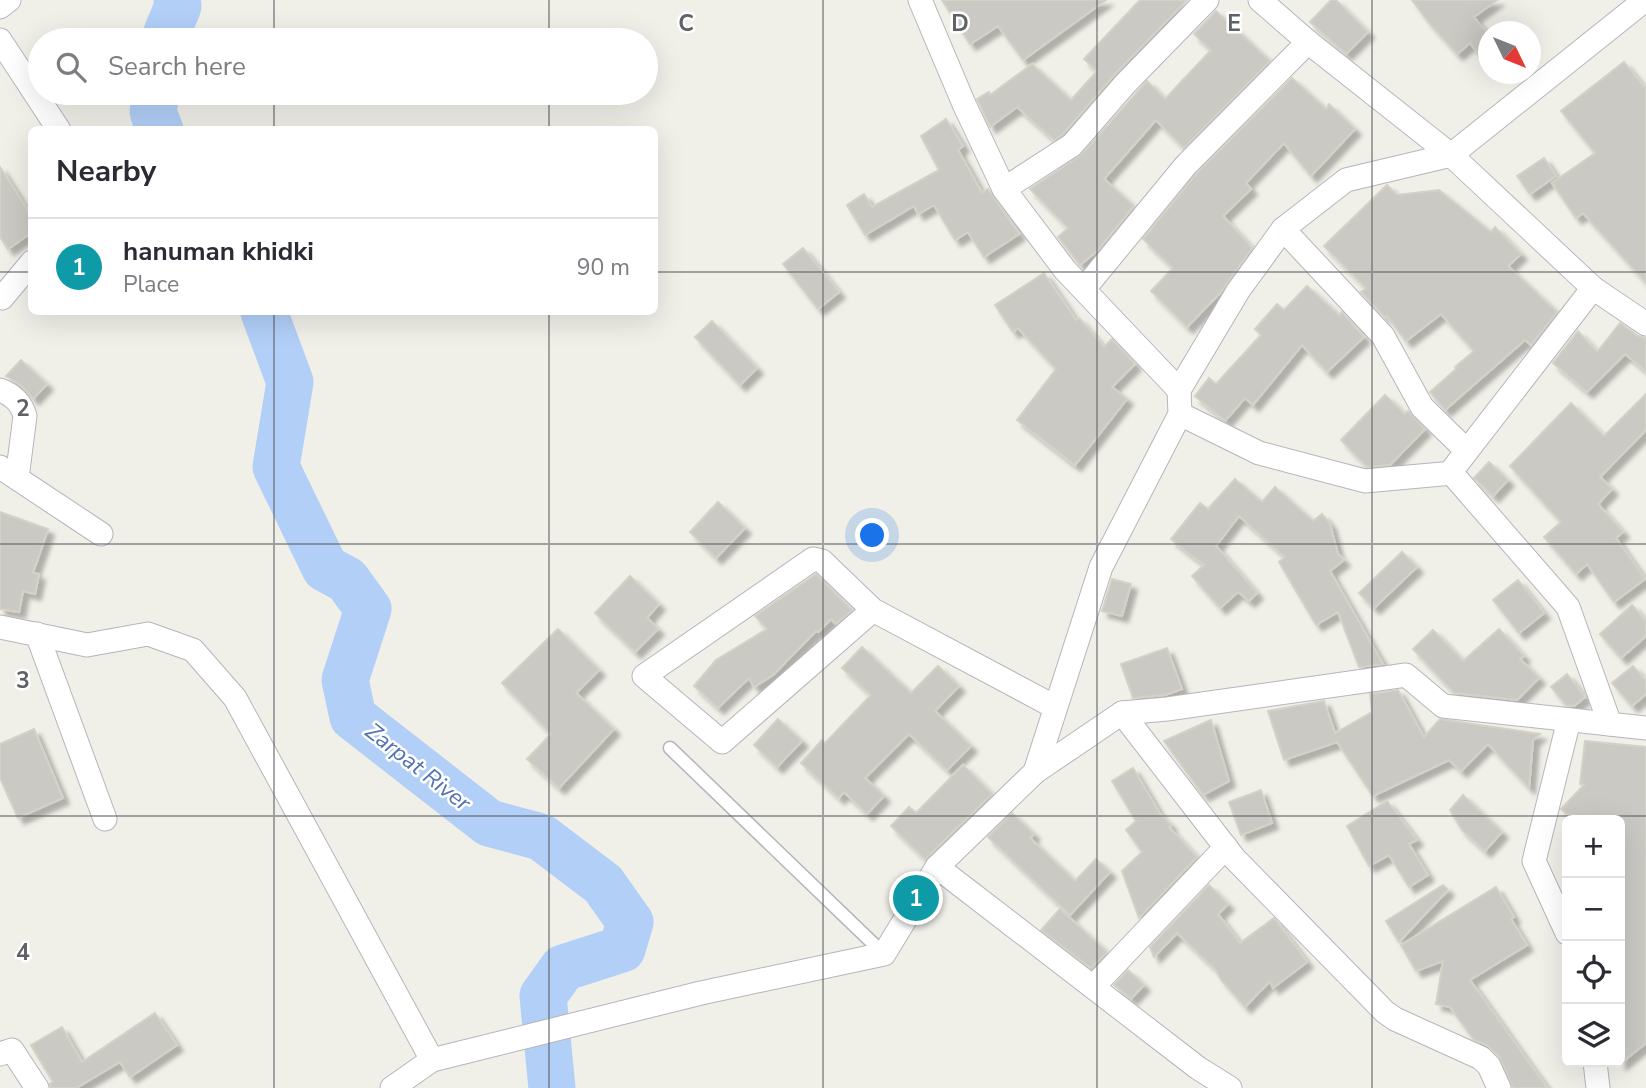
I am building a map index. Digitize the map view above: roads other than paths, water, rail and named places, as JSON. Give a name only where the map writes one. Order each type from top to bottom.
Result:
[{"type":"street","points":[[0,7],[9,0]]},
{"type":"street","points":[[920,0],[964,104],[1004,188],[1065,270],[1179,390]]},
{"type":"street","points":[[1004,188],[1072,145],[1125,84],[1207,0]]},
{"type":"street","points":[[1260,0],[1308,42],[1451,155],[1593,288],[1646,324]]},
{"type":"street","points":[[1035,772],[1101,567],[1180,414],[1179,390],[1238,291],[1283,229],[1346,180],[1451,155],[1645,0]]},
{"type":"street","points":[[0,40],[28,83]]},
{"type":"street","points":[[1084,289],[1186,165],[1308,42]]},
{"type":"street","points":[[43,105],[56,126]]},
{"type":"street","points":[[1283,229],[1383,336],[1422,407],[1466,450]]},
{"type":"street","points":[[1,296],[28,266]]},
{"type":"street","points":[[1593,288],[1466,450],[1454,466],[1453,473],[1568,607],[1610,724]]},
{"type":"street","points":[[0,390],[15,397],[23,407],[25,416],[9,472],[100,534]]},
{"type":"street","points":[[1180,414],[1259,453],[1366,481],[1453,473]]},
{"type":"street","points":[[873,610],[722,742],[644,676],[813,559],[822,561],[873,610],[1055,707]]},
{"type":"street","points":[[0,627],[87,645],[148,635],[193,650],[236,698],[432,1060]]},
{"type":"street","points":[[37,634],[105,819]]},
{"type":"street","points":[[392,1088],[432,1060],[701,993],[884,954],[937,867],[1035,772],[1122,713],[1406,675],[1443,706],[1646,728]]},
{"type":"street","points":[[1122,713],[1226,847],[1385,1012],[1481,1058],[1489,1066],[1499,1088]]},
{"type":"street","points":[[1562,922],[1534,861],[1569,720]]},
{"type":"street","points":[[1093,987],[1226,847]]},
{"type":"street","points":[[937,867],[1198,1068],[1230,1088]]},
{"type":"street","points":[[0,1054],[12,1050],[37,1088]]},
{"type":"street","points":[[1596,1067],[1598,1088]]},
{"type":"lane","points":[[670,748],[884,954]]},
{"type":"waterway","name":"Zarpat River","points":[[169,28],[178,6],[177,0]]},
{"type":"waterway","name":"Zarpat River","points":[[154,105],[153,112],[158,126]]},
{"type":"waterway","name":"Zarpat River","points":[[265,315],[290,382],[276,467],[325,568],[347,580],[368,609],[345,680],[353,717],[489,823],[541,837],[603,884],[630,922],[622,949],[563,968],[543,996],[552,1088]]},
{"type":"place","name":"hanuman khidki","points":[[916,898]]}]
